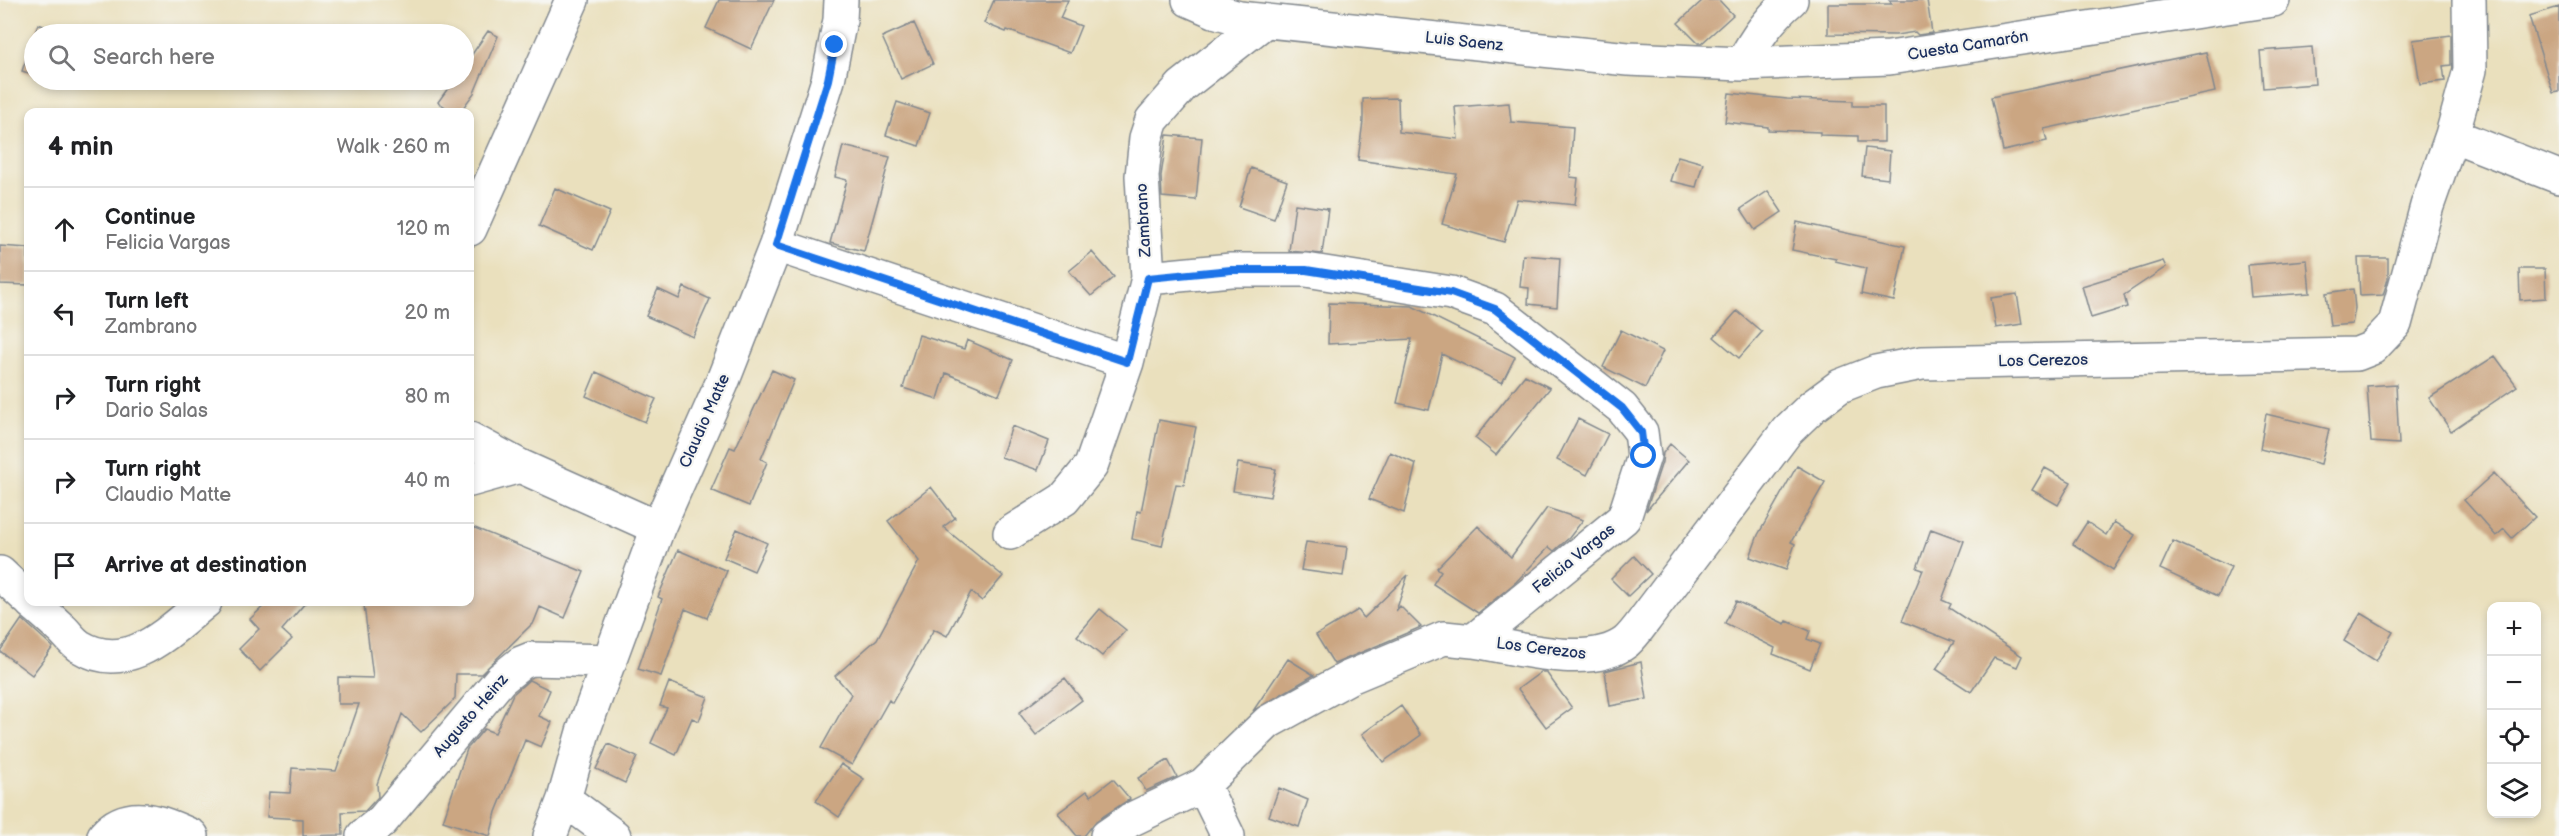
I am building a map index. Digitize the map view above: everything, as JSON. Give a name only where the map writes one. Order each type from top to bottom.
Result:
[{"type":"street","points":[[474,220],[572,0]]},
{"type":"street","name":"Claudio Matte","points":[[550,836],[564,799],[583,732],[658,528],[722,383],[776,245],[828,80],[840,20],[841,0]]},
{"type":"street","name":"Luis Saenz","points":[[1189,0],[1214,11],[1239,18],[1608,57],[1742,64]]},
{"type":"street","points":[[1742,64],[1759,33],[1772,16],[1791,0]]},
{"type":"street","name":"Cuesta Camarón","points":[[1742,64],[1889,58],[2273,0]]},
{"type":"street","name":"Los Cerezos","points":[[1473,641],[1572,656],[1604,653],[1625,642],[1644,621],[1786,431],[1840,386],[1876,372],[1922,363],[2357,354],[2372,348],[2395,324],[2427,206],[2452,135],[2470,70],[2469,0]]},
{"type":"street","name":"Zambrano","points":[[1010,533],[1064,499],[1091,466],[1127,362],[1148,278],[1142,176],[1146,138],[1152,120],[1182,86],[1265,21]]},
{"type":"street","points":[[2452,135],[2559,177]]},
{"type":"street","points":[[776,245],[1127,362]]},
{"type":"street","name":"Felicia Vargas","points":[[1148,278],[1231,270],[1306,270],[1451,293],[1495,309],[1622,408],[1641,432],[1644,456],[1624,518],[1473,641]]},
{"type":"street","points":[[474,442],[520,466],[658,528]]},
{"type":"street","points":[[474,479],[520,466]]},
{"type":"street","points":[[0,573],[24,595]]},
{"type":"street","points":[[36,606],[78,646],[99,655],[123,656],[155,642],[200,606]]},
{"type":"street","points":[[1107,836],[1130,820],[1203,785],[1268,722],[1348,678],[1444,638],[1473,641]]},
{"type":"street","name":"Augusto Heinz","points":[[363,836],[382,821],[501,679],[521,663],[543,658],[610,661]]},
{"type":"street","points":[[1203,785],[1228,836]]},
{"type":"street","points":[[564,799],[614,836]]},
{"type":"street","points":[[104,836],[111,828],[134,819],[161,822],[192,836]]},
{"type":"building","points":[[719,0],[774,0],[751,49],[706,28]]},
{"type":"building","points":[[994,0],[1068,0],[1060,18],[1081,26],[1070,53],[984,23]]},
{"type":"building","points":[[1703,0],[1719,0],[1733,15],[1702,43],[1698,43],[1678,23]]},
{"type":"building","points":[[1889,0],[1927,0],[1932,33],[1918,35],[1915,32],[1896,35],[1828,34],[1828,4],[1892,4]]},
{"type":"building","points":[[2559,7],[2559,92],[2553,93],[2529,16]]},
{"type":"building","points":[[914,23],[933,64],[901,79],[882,37]]},
{"type":"building","points":[[488,31],[498,36],[474,93],[463,108],[447,108],[438,102],[447,90],[474,90],[474,51]]},
{"type":"building","points":[[2451,35],[2451,65],[2443,66],[2445,81],[2420,84],[2413,40]]},
{"type":"building","points":[[2312,47],[2315,84],[2263,88],[2260,51]]},
{"type":"building","points":[[2206,52],[2215,92],[2044,129],[2047,141],[2003,151],[1991,97]]},
{"type":"building","points":[[1729,93],[1787,99],[1853,101],[1853,106],[1884,106],[1884,142],[1858,142],[1858,136],[1768,130],[1768,127],[1725,122]]},
{"type":"building","points":[[1398,98],[1399,132],[1458,139],[1455,107],[1509,103],[1511,122],[1573,127],[1570,177],[1578,178],[1575,205],[1517,199],[1504,242],[1442,224],[1457,174],[1358,160],[1363,99]]},
{"type":"building","points":[[897,102],[930,113],[919,146],[886,135]]},
{"type":"building","points":[[1167,135],[1202,138],[1196,200],[1162,197],[1161,176]]},
{"type":"building","points":[[843,146],[890,157],[864,251],[830,243],[847,180],[835,177]]},
{"type":"building","points":[[1865,148],[1890,151],[1888,179],[1862,176]]},
{"type":"building","points":[[1678,156],[1703,163],[1696,187],[1670,181]]},
{"type":"building","points":[[1251,168],[1287,181],[1274,219],[1239,207]]},
{"type":"building","points":[[555,188],[610,212],[593,250],[539,226]]},
{"type":"building","points":[[1768,191],[1782,212],[1755,230],[1741,209]]},
{"type":"building","points":[[1295,204],[1328,209],[1322,254],[1289,251]]},
{"type":"building","points":[[1797,222],[1905,246],[1894,301],[1861,294],[1866,268],[1792,250]]},
{"type":"building","points":[[0,246],[24,248],[24,285],[0,284]]},
{"type":"building","points":[[1092,252],[1114,277],[1091,296],[1069,271]]},
{"type":"building","points":[[1523,255],[1560,258],[1557,307],[1528,304],[1529,288],[1520,287]]},
{"type":"building","points":[[2358,258],[2388,258],[2388,279],[2383,295],[2360,296]]},
{"type":"building","points":[[2307,260],[2310,293],[2251,297],[2248,265]]},
{"type":"building","points":[[2163,261],[2166,267],[2124,295],[2127,307],[2091,318],[2082,286]]},
{"type":"building","points":[[2519,269],[2545,269],[2546,298],[2520,300]]},
{"type":"building","points":[[684,287],[710,299],[693,337],[646,316],[658,289],[679,299]]},
{"type":"building","points":[[2353,289],[2355,308],[2352,324],[2330,326],[2326,293]]},
{"type":"building","points":[[2017,294],[2022,324],[1996,328],[1991,298]]},
{"type":"building","points":[[1329,303],[1412,306],[1515,357],[1502,383],[1442,354],[1429,410],[1397,403],[1412,339],[1328,344]]},
{"type":"building","points":[[1737,311],[1762,332],[1739,358],[1714,337]]},
{"type":"building","points":[[1621,330],[1663,351],[1645,388],[1603,367]]},
{"type":"building","points":[[919,335],[964,349],[967,340],[1013,360],[999,395],[946,373],[938,399],[903,388]]},
{"type":"building","points":[[2495,356],[2517,386],[2451,431],[2429,398]]},
{"type":"building","points":[[772,370],[794,380],[761,459],[767,462],[749,506],[711,490],[730,447],[735,449]]},
{"type":"building","points":[[596,372],[656,399],[645,422],[586,396]]},
{"type":"building","points":[[1525,375],[1550,388],[1496,455],[1475,438]]},
{"type":"building","points":[[2396,384],[2399,444],[2371,442],[2367,386]]},
{"type":"building","points":[[2266,414],[2329,429],[2321,464],[2260,449]]},
{"type":"building","points":[[1578,419],[1608,434],[1587,475],[1557,460]]},
{"type":"building","points":[[1159,420],[1196,427],[1184,485],[1176,484],[1162,546],[1132,539],[1137,511],[1141,512]]},
{"type":"building","points":[[1012,426],[1049,441],[1038,470],[1001,457]]},
{"type":"building","points":[[1670,444],[1689,460],[1646,511],[1663,453]]},
{"type":"building","points":[[1390,452],[1416,464],[1404,513],[1369,499]]},
{"type":"building","points":[[1238,463],[1276,469],[1270,497],[1233,491]]},
{"type":"building","points":[[1797,466],[1825,482],[1791,542],[1795,544],[1786,570],[1750,557],[1758,535]]},
{"type":"building","points":[[2045,468],[2071,482],[2058,505],[2032,490]]},
{"type":"building","points":[[2494,473],[2535,517],[2512,538],[2504,529],[2496,536],[2464,500]]},
{"type":"building","points":[[931,487],[955,518],[943,527],[1003,576],[982,601],[971,592],[947,636],[934,629],[892,703],[889,700],[852,765],[821,748],[851,694],[835,676],[877,639],[919,561],[888,521]]},
{"type":"building","points":[[1547,508],[1583,520],[1569,538],[1554,551],[1549,547],[1516,582],[1478,613],[1433,584],[1441,571],[1437,568],[1478,526],[1511,557]]},
{"type":"building","points":[[2087,522],[2106,535],[2114,522],[2135,535],[2113,570],[2073,544]]},
{"type":"building","points":[[474,528],[584,572],[565,618],[540,607],[534,622],[481,674],[456,674],[455,699],[421,732],[402,714],[377,784],[378,797],[365,811],[342,812],[343,835],[303,836],[303,819],[267,817],[269,792],[290,793],[292,768],[336,771],[359,704],[338,704],[338,677],[373,678],[364,606],[474,606]]},
{"type":"building","points":[[737,529],[767,543],[754,571],[724,558]]},
{"type":"building","points":[[1931,529],[1964,541],[1942,600],[1951,604],[1949,608],[2022,656],[2017,667],[1994,658],[1971,692],[1936,669],[1954,642],[1902,621],[1923,570],[1917,568]]},
{"type":"building","points":[[2173,541],[2231,567],[2218,596],[2160,569]]},
{"type":"building","points":[[1306,542],[1347,547],[1343,576],[1301,570]]},
{"type":"building","points":[[678,550],[727,571],[707,618],[685,609],[661,676],[638,669],[662,599],[658,597]]},
{"type":"building","points":[[1634,556],[1651,574],[1628,596],[1611,579]]},
{"type":"building","points":[[1408,575],[1396,611],[1400,606],[1421,627],[1334,664],[1316,635],[1358,610],[1364,618]]},
{"type":"building","points":[[1736,601],[1785,624],[1787,621],[1810,631],[1807,639],[1820,644],[1810,669],[1773,654],[1775,648],[1725,623]]},
{"type":"building","points":[[264,606],[303,606],[282,630],[292,639],[260,671],[239,649],[259,629],[250,619]]},
{"type":"building","points":[[1100,609],[1126,630],[1102,656],[1077,636]]},
{"type":"building","points":[[2361,613],[2393,632],[2376,661],[2344,641]]},
{"type":"building","points":[[22,619],[53,647],[32,675],[0,651]]},
{"type":"building","points":[[1288,659],[1314,675],[1253,711]]},
{"type":"building","points":[[1641,662],[1647,699],[1610,706],[1605,671]]},
{"type":"building","points":[[1541,672],[1546,672],[1572,708],[1546,727],[1518,689]]},
{"type":"building","points":[[1065,678],[1082,700],[1036,735],[1019,713]]},
{"type":"building","points":[[529,680],[550,690],[539,716],[552,722],[541,747],[525,740],[496,812],[490,836],[443,821],[467,749],[484,729],[495,733],[513,694]]},
{"type":"building","points":[[669,682],[708,697],[699,721],[692,718],[676,755],[651,743],[667,708],[660,706]]},
{"type":"building","points":[[1401,706],[1421,735],[1383,762],[1362,734]]},
{"type":"building","points":[[608,744],[637,757],[625,783],[596,769]]},
{"type":"building","points":[[1168,760],[1177,777],[1146,791],[1138,778]]},
{"type":"building","points":[[841,764],[864,779],[839,817],[816,801]]},
{"type":"building","points":[[1113,779],[1130,799],[1096,821],[1084,836],[1077,836],[1058,813],[1087,791],[1091,796]]},
{"type":"building","points":[[1279,788],[1308,800],[1299,827],[1269,816]]},
{"type":"route","points":[[835,45],[828,80],[776,245],[1127,362],[1148,278],[1231,270],[1306,270],[1451,293],[1495,309],[1622,408],[1641,432],[1644,456]]}]
